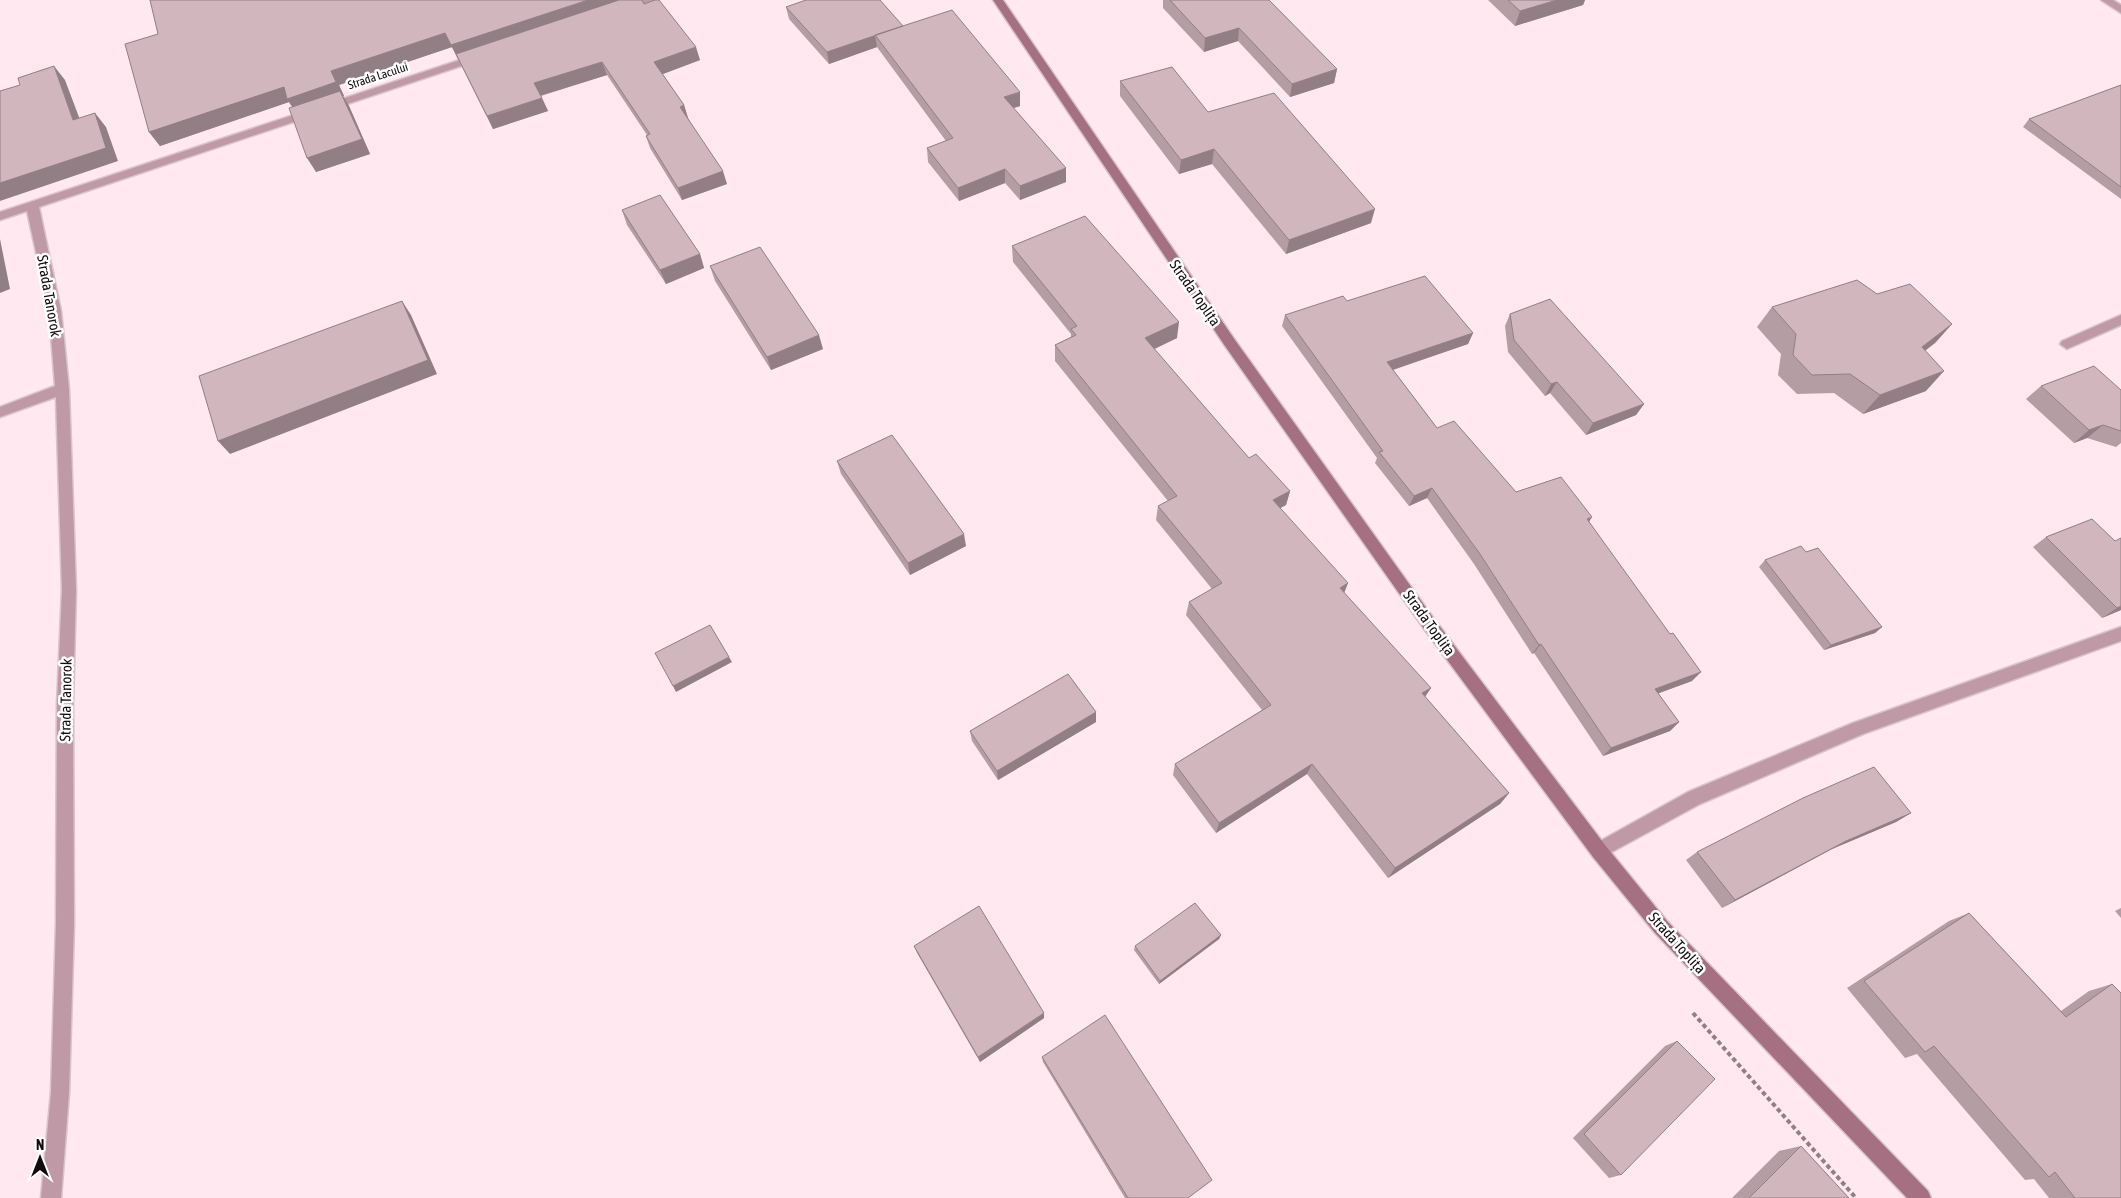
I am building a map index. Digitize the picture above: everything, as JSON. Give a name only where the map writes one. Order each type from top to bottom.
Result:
[{"type":"main road","name":"Strada Toplița","points":[[998,0],[1230,344],[1427,621],[1599,851],[1661,927],[1921,1198]]},
{"type":"street","points":[[613,12],[650,0]]},
{"type":"street","points":[[2106,0],[2121,10]]},
{"type":"street","name":"Strada Lacului","points":[[0,216],[491,53]]},
{"type":"street","name":"Strada Tanorok","points":[[32,205],[55,311],[62,388],[69,590],[65,704],[65,924],[60,1093],[51,1198]]},
{"type":"street","points":[[2067,344],[2121,320]]},
{"type":"street","points":[[0,412],[62,388]]},
{"type":"street","points":[[1599,851],[1694,798],[1859,728],[2121,634]]},
{"type":"building","points":[[150,0],[588,0],[451,45],[445,33],[331,71],[336,82],[287,99],[284,87],[149,132],[125,44],[158,34]]},
{"type":"building","points":[[619,0],[642,0],[644,4],[659,0],[696,47],[654,62],[684,105],[680,107],[723,171],[678,188],[646,136],[650,134],[602,62],[534,83],[542,98],[487,116],[456,54]]},
{"type":"building","points":[[806,0],[880,0],[903,26],[827,52],[786,7]]},
{"type":"building","points":[[1170,0],[1269,0],[1337,69],[1292,84],[1239,28],[1205,38]]},
{"type":"building","points":[[1508,0],[1557,0],[1520,11]]},
{"type":"building","points":[[952,10],[1020,92],[1004,97],[1066,168],[1020,186],[1005,169],[958,188],[927,148],[953,138],[875,35]]},
{"type":"building","points":[[54,66],[73,120],[95,113],[106,148],[0,183],[0,91],[20,85],[18,78]]},
{"type":"building","points":[[1172,67],[1208,112],[1274,93],[1375,209],[1289,240],[1214,149],[1181,160],[1120,81]]},
{"type":"building","points":[[2121,85],[2121,187],[2029,119]]},
{"type":"building","points":[[340,91],[362,139],[307,158],[289,108]]},
{"type":"building","points":[[660,195],[700,254],[660,270],[622,210]]},
{"type":"building","points":[[1085,216],[1179,322],[1145,338],[1249,458],[1256,454],[1290,491],[1273,500],[1348,583],[1340,588],[1431,688],[1422,693],[1509,793],[1395,868],[1312,764],[1219,823],[1175,764],[1271,705],[1189,602],[1222,583],[1158,506],[1177,496],[1055,345],[1076,335],[1071,329],[1077,326],[1012,246]]},
{"type":"building","points":[[760,247],[819,335],[767,357],[710,266]]},
{"type":"building","points":[[1425,276],[1473,333],[1387,362],[1437,428],[1454,421],[1516,492],[1561,477],[1592,517],[1587,519],[1670,634],[1673,633],[1701,672],[1655,689],[1679,722],[1611,748],[1541,644],[1539,645],[1480,554],[1432,488],[1414,496],[1379,452],[1383,451],[1285,315],[1343,296],[1347,301]]},
{"type":"building","points":[[1857,280],[1877,294],[1910,284],[1952,324],[1922,347],[1944,371],[1880,395],[1850,374],[1812,375],[1793,355],[1796,334],[1772,307]]},
{"type":"building","points":[[1550,299],[1644,404],[1593,423],[1557,382],[1551,384],[1514,340],[1510,314]]},
{"type":"building","points":[[402,301],[428,360],[218,441],[199,376]]},
{"type":"building","points":[[2094,366],[2121,390],[2121,431],[2103,425],[2089,430],[2041,386]]},
{"type":"building","points":[[892,435],[964,534],[908,563],[837,461]]},
{"type":"building","points":[[2092,519],[2115,541],[2121,538],[2121,606],[2117,608],[2046,537]]},
{"type":"building","points":[[1801,546],[1806,552],[1818,548],[1882,627],[1831,645],[1765,560]]},
{"type":"building","points":[[710,625],[729,657],[673,686],[655,653]]},
{"type":"building","points":[[1068,674],[1096,712],[997,771],[970,731]]},
{"type":"building","points":[[1874,767],[1911,813],[1846,841],[1735,900],[1697,852],[1803,798]]},
{"type":"building","points":[[1195,903],[1221,935],[1160,981],[1135,946]]},
{"type":"building","points":[[979,906],[1044,1013],[978,1057],[914,946]]},
{"type":"building","points":[[1969,913],[2066,1017],[2112,984],[2121,993],[2121,1198],[2075,1198],[2055,1172],[2049,1177],[1934,1046],[1925,1052],[1864,981]]},
{"type":"building","points":[[1105,1015],[1212,1180],[1188,1198],[1128,1198],[1042,1057]]},
{"type":"building","points":[[1677,1041],[1715,1079],[1621,1175],[1584,1134]]},
{"type":"building","points":[[1801,1146],[1849,1198],[1749,1198]]}]
